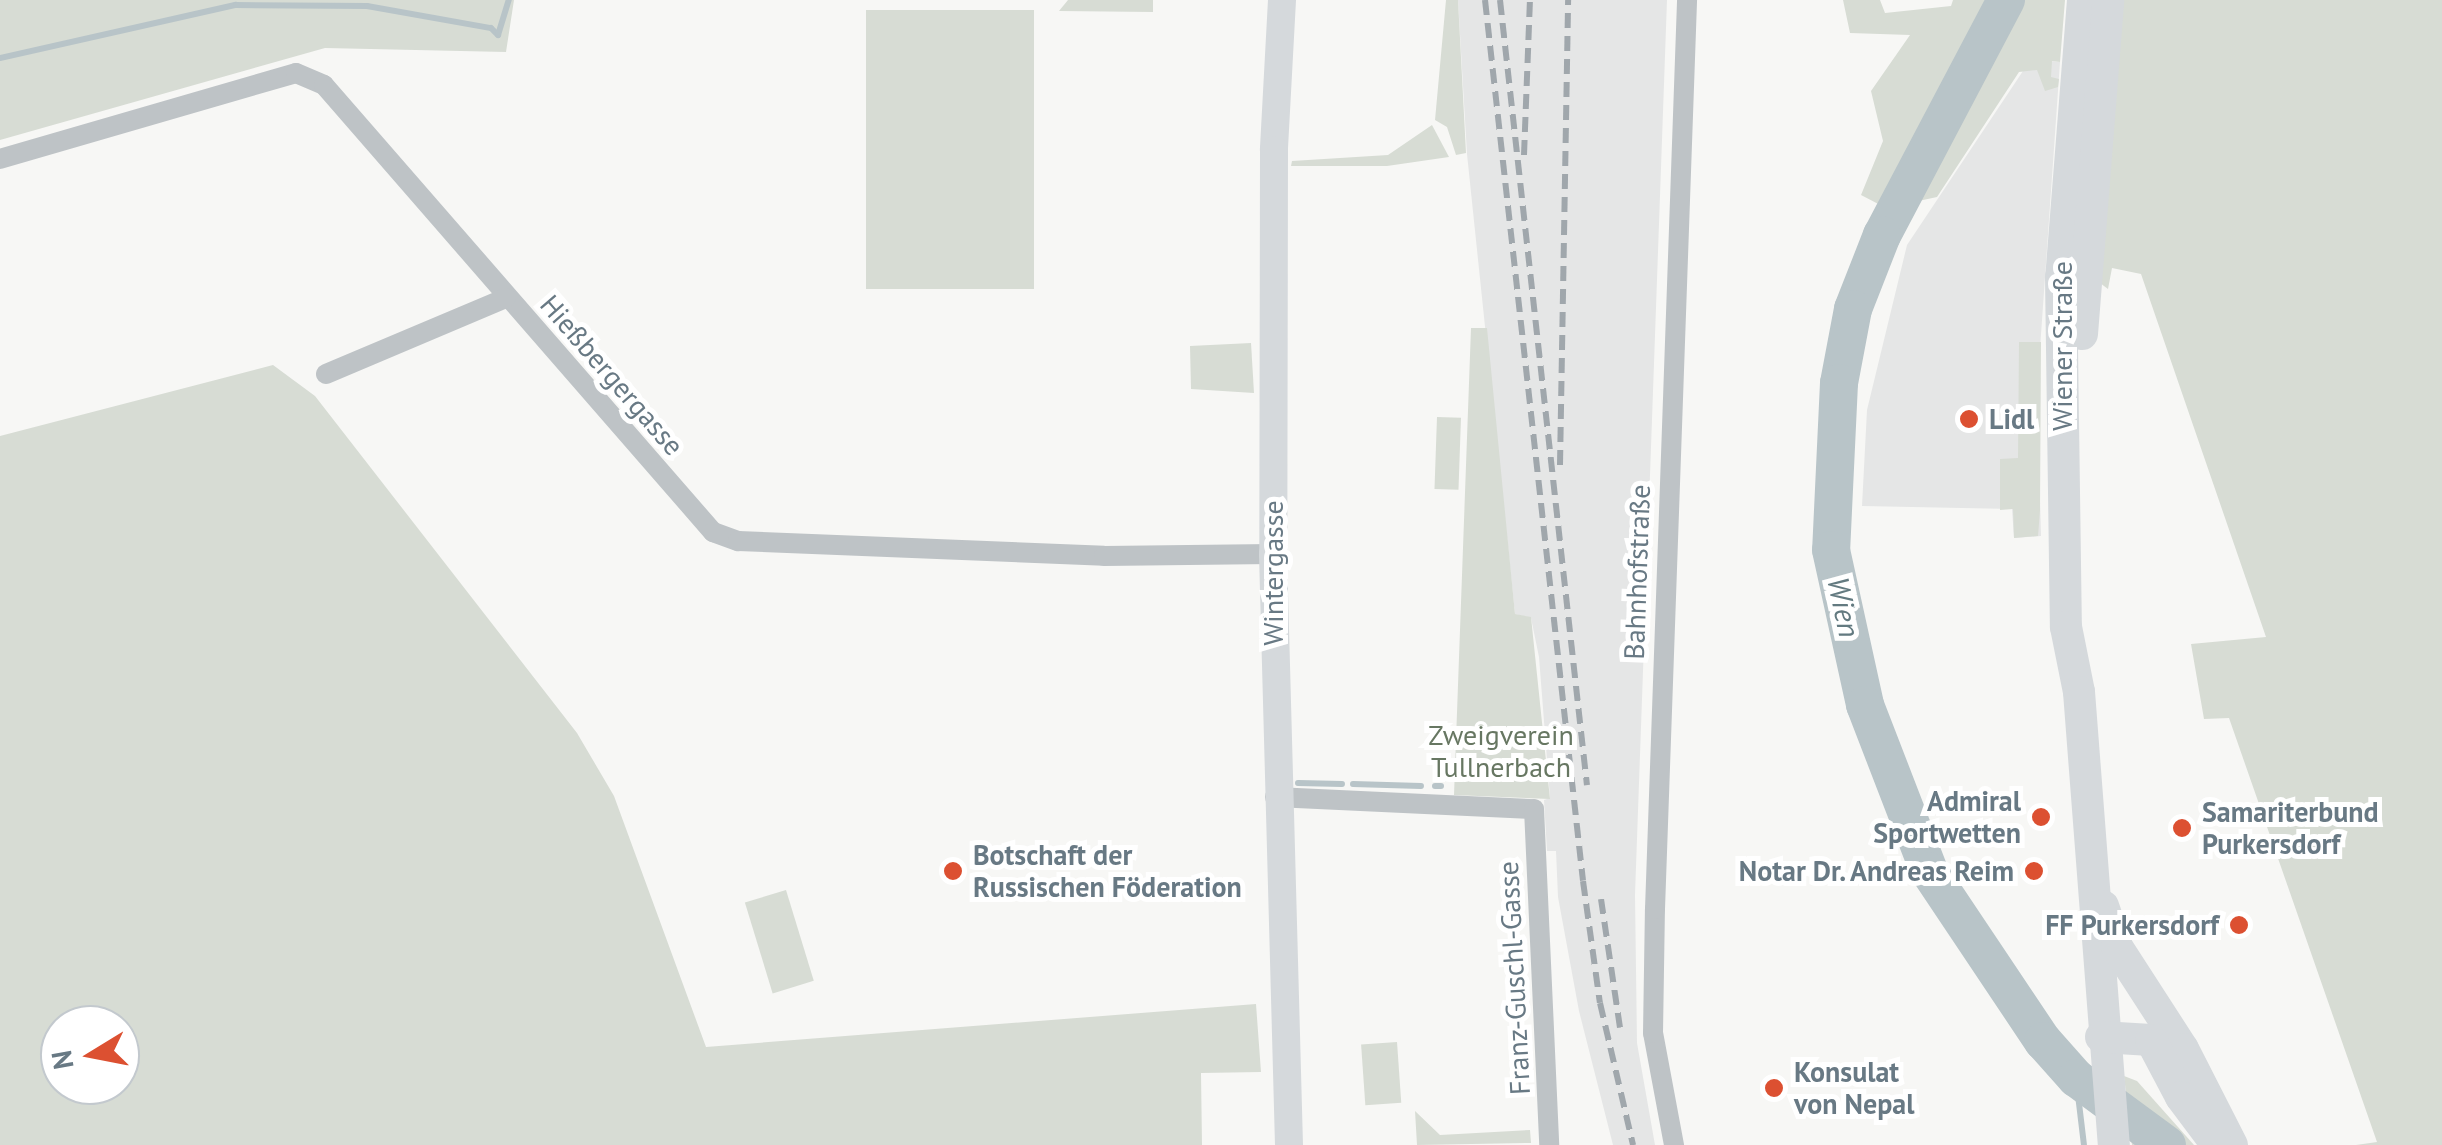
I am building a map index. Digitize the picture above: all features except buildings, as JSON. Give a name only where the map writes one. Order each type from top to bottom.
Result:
[{"type":"main road","name":"Wiener Straße","points":[[2079,692],[2066,626],[2060,362],[2062,241],[2084,0]]},
{"type":"main road","name":"Wiener Straße","points":[[2108,0],[2083,296],[2079,692],[2101,1034],[2114,1145]]},
{"type":"main road","points":[[2087,849],[2117,948],[2161,1015],[2232,1145]]},
{"type":"main road","points":[[2101,1034],[2133,1003],[2161,1015]]},
{"type":"main road","points":[[2101,1034],[2151,1040],[2181,1097],[2217,1145]]},
{"type":"street","name":"Wintergasse","points":[[1282,0],[1274,150],[1273,554],[1275,798],[1289,1145]]},
{"type":"street","name":"Bahnhofstraße","points":[[1674,1145],[1653,1033],[1654,909],[1687,0]]},
{"type":"street","name":"Hießbergergasse","points":[[0,160],[296,74],[324,85],[713,532],[738,542],[1117,557],[1273,554]]},
{"type":"street","points":[[326,374],[506,298]]},
{"type":"street","name":"Franz-Guschl-Gasse","points":[[1275,798],[1534,809],[1549,1145]]},
{"type":"shaded area","points":[[1458,0],[1667,0],[1635,895],[1637,1043],[1655,1145],[1613,1145],[1579,1011],[1558,897],[1556,851],[1547,851],[1544,800],[1550,798],[1539,657],[1531,618],[1515,614],[1467,154]]},
{"type":"shaded area","points":[[2031,59],[2060,62],[2037,392],[2041,536],[2014,538],[2012,509],[1862,506],[1867,410],[1907,245]]},
{"type":"green space","points":[[0,0],[514,0],[506,52],[325,48],[0,140]]},
{"type":"green space","points":[[1068,0],[1153,0],[1153,12],[1059,11]]},
{"type":"green space","points":[[1446,0],[1458,0],[1466,153],[1456,155],[1447,127],[1435,120]]},
{"type":"green space","points":[[1843,0],[1880,0],[1885,13],[1951,6],[1953,0],[2065,0],[2060,62],[2052,61],[2051,77],[2059,79],[2058,87],[2045,91],[2037,70],[2019,72],[1937,197],[1886,208],[1861,195],[1883,141],[1871,91],[1910,35],[1850,33]]},
{"type":"green space","points":[[2118,0],[2442,0],[2442,1145],[2356,1145],[2377,1142],[2229,718],[2204,719],[2191,644],[2266,637],[2141,274],[2112,268],[2108,289],[2100,283]]},
{"type":"green space","points":[[866,10],[1034,10],[1034,289],[866,289]]},
{"type":"green space","points":[[1432,125],[1449,157],[1387,166],[1291,166],[1292,161],[1388,155]]},
{"type":"green space","name":"Zweigverein Tullnerbach","points":[[1471,328],[1487,328],[1515,614],[1531,617],[1550,799],[1454,795]]},
{"type":"green space","points":[[2019,342],[2041,342],[2040,510],[2038,536],[2014,538],[2013,509],[2000,510],[2000,459],[2018,458]]},
{"type":"green space","points":[[1251,343],[1254,393],[1191,389],[1190,346]]},
{"type":"green space","points":[[273,365],[315,396],[577,733],[614,796],[706,1047],[1256,1004],[1261,1072],[1201,1073],[1202,1145],[0,1145],[0,436]]},
{"type":"green space","points":[[1437,417],[1461,418],[1458,490],[1434,489]]},
{"type":"green space","points":[[786,890],[814,981],[773,993],[745,903]]},
{"type":"green space","points":[[1397,1042],[1401,1103],[1365,1105],[1361,1045]]},
{"type":"green space","points":[[2124,1076],[2137,1081],[2194,1145],[2132,1145]]},
{"type":"green space","points":[[1415,1111],[1440,1135],[1530,1130],[1531,1143],[1417,1145]]},
{"type":"waterway","points":[[0,58],[236,5],[367,6],[491,28],[498,35],[509,0]]},
{"type":"waterway","name":"Wien","points":[[2006,0],[1882,235],[1853,309],[1839,383],[1831,550],[1865,705],[1929,871],[2043,1041],[2076,1078],[2167,1145]]},
{"type":"waterway","points":[[1298,783],[1342,784]]},
{"type":"waterway","points":[[1353,784],[1421,786]]},
{"type":"waterway","points":[[1435,786],[1441,786]]},
{"type":"waterway","points":[[2076,1078],[2084,1145]]},
{"type":"railway","points":[[1485,0],[1583,881],[1600,1003],[1633,1145]]},
{"type":"railway","points":[[1500,0],[1587,785]]},
{"type":"railway","points":[[1524,155],[1530,0]]},
{"type":"railway","points":[[1560,465],[1568,0]]},
{"type":"railway","points":[[1601,899],[1620,1028]]},
{"type":"place","name":"Lidl","points":[[1969,419]]},
{"type":"place","name":"Admiral Sportwetten","points":[[2041,817]]},
{"type":"place","name":"Samariterbund Purkersdorf","points":[[2182,828]]},
{"type":"place","name":"Botschaft der Russischen Föderation","points":[[953,871]]},
{"type":"place","name":"Notar Dr. Andreas Reim","points":[[2034,871]]},
{"type":"place","name":"FF Purkersdorf","points":[[2239,925]]},
{"type":"place","name":"Konsulat von Nepal","points":[[1774,1088]]}]
